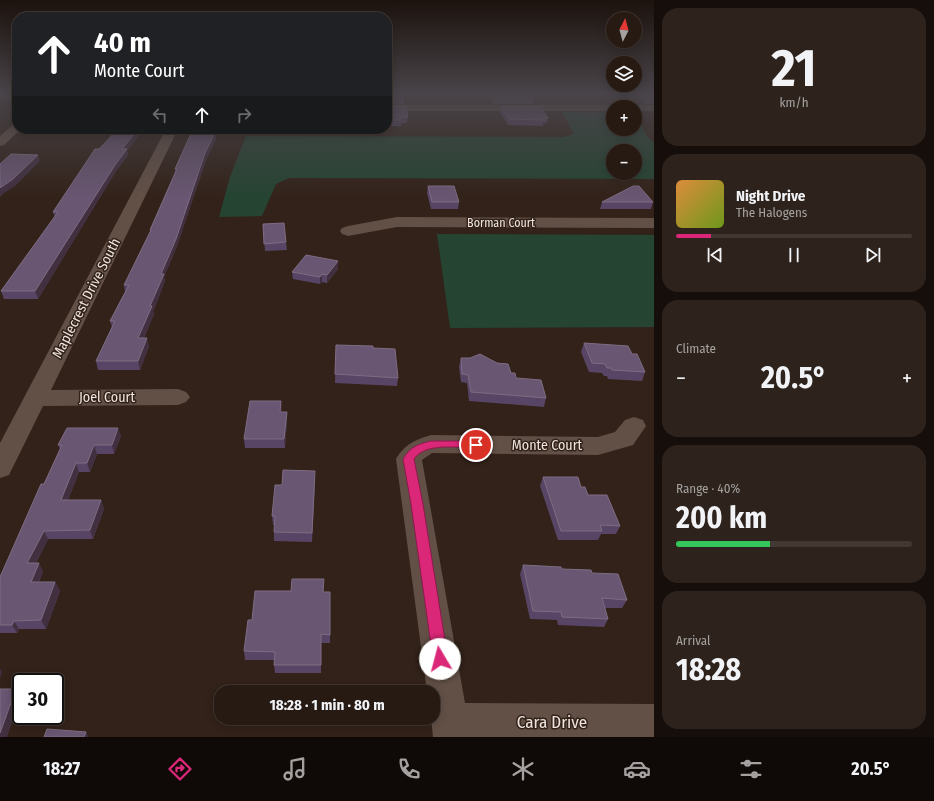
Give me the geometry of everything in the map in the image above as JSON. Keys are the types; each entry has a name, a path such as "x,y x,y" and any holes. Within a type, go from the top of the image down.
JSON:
{"street":[{"path":"0,142 12,131"},
{"name":"Maplecrest Drive South","path":"0,468 169,134"},
{"name":"Borman Court","path":"348,230 396,222 654,224"},
{"name":"Joel Court","path":"36,398 178,397"},
{"name":"Monte Court","path":"451,729 409,459 413,452 420,447 431,444 598,446 624,439 634,426"},
{"name":"Cara Drive","path":"451,729 654,723"}],"green space":[{"path":"571,128 606,128 606,136 642,136 642,128 643,128 654,143 654,179 642,179 642,144 606,144 606,179 289,178 276,184 262,216 219,217 230,177 246,136 563,137 574,134"},
{"path":"437,234 654,235 654,327 450,328"}],"building":[{"path":"113,134 134,134 122,149 127,149 115,165 35,291 1,291 58,212 53,212 95,149 99,149"},
{"path":"191,134 214,134 205,153 176,239 161,274 164,274 138,338 147,338 138,361 96,361 115,321 110,321 129,285 124,285 151,230 177,169 175,169"},
{"path":"11,154 38,155 13,179 0,188 0,164"},
{"path":"428,186 454,186 459,202 432,202"},
{"path":"633,186 639,186 653,202 602,202"},
{"path":"284,223 286,242 264,244 263,224"},
{"path":"306,255 338,261 327,275 322,274 320,277 292,272"},
{"path":"584,343 628,346 632,354 637,354 645,372 612,370 611,368 607,368 605,364 592,363"},
{"path":"336,345 373,346 373,348 395,349 398,378 335,374"},
{"path":"480,354 497,363 508,364 511,373 515,373 516,378 541,380 546,398 471,392 468,375 462,374 461,358 470,358"},
{"path":"250,401 281,401 280,412 287,412 284,439 244,439"},
{"path":"67,428 118,428 112,445 94,445 87,463 76,463 61,500 101,500 90,530 44,531 27,563 39,563 31,582 55,582 41,620 14,621 12,625 0,625 0,577 41,484 44,484 62,445 58,445"},
{"path":"283,470 315,471 312,533 274,532 275,516 272,516 275,485 282,485"},
{"path":"543,477 578,477 581,487 585,487 588,495 607,495 620,526 600,525 602,531 561,531"},
{"path":"523,565 561,567 562,569 591,570 592,573 618,574 627,600 602,598 608,619 562,617 561,612 533,611"},
{"path":"292,579 324,579 323,592 330,592 330,635 321,634 321,665 274,665 275,652 244,651 248,620 252,620 255,591 291,591"},
{"path":"0,689 12,689 12,700 0,733"},
{"path":"47,729 86,732 84,737 44,737"}],"route":[{"path":"440,659 409,459 413,452 420,447 431,444 476,445"}]}
